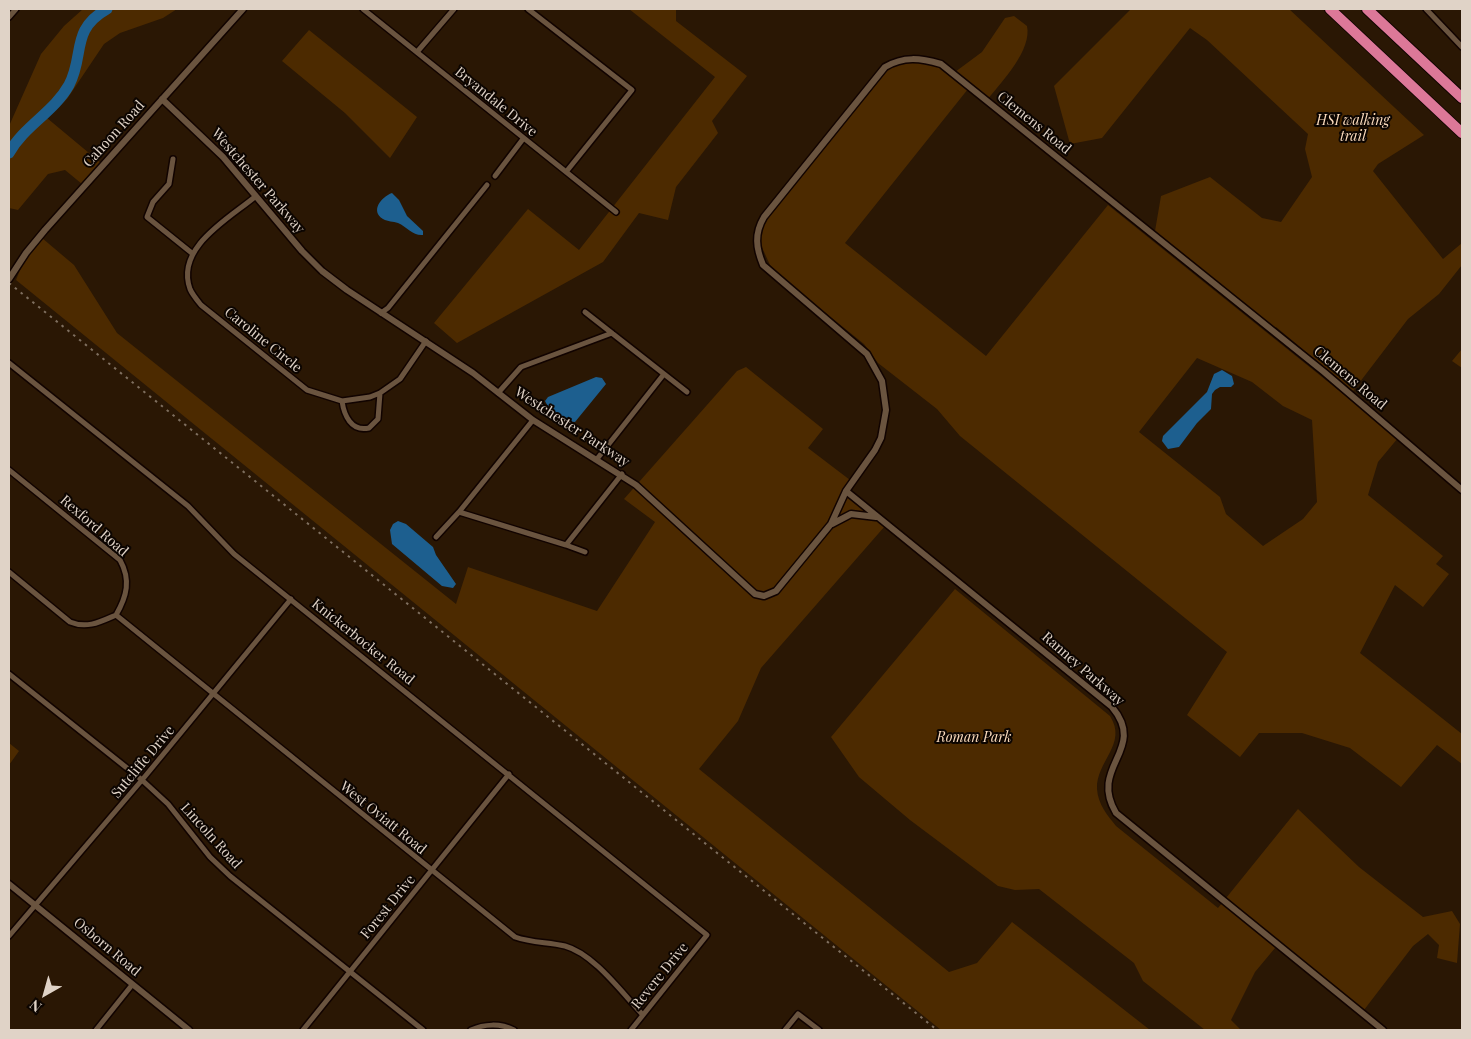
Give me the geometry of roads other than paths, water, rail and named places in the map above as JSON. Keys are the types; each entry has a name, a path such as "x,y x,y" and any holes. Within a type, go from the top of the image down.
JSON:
{"highway":[{"path":"1330,9 1462,133"},
{"path":"1367,9 1462,98"}],"street":[{"path":"9,17 16,9"},
{"name":"Cahoon Road","path":"9,279 39,237 243,9"},
{"name":"Bryandale Drive","path":"363,9 616,212"},
{"path":"417,52 454,9"},
{"path":"528,9 632,90 566,172"},
{"path":"1426,9 1462,47"},
{"name":"Clemens Road","path":"875,366 856,342 764,266 758,254 757,233 764,217 885,67 901,60 920,57 941,64 1324,372 1462,490"},
{"name":"Westchester Parkway","path":"162,99 218,151 322,271 381,313 426,341 533,420 622,474 748,588 760,596 776,591 831,524 846,491 875,450 885,423 886,397 882,381 875,366"},
{"path":"495,176 524,139"},
{"path":"172,159 169,184 153,202 147,216 193,254"},
{"path":"381,313 388,308 437,250 487,185"},
{"name":"Caroline Circle","path":"256,196 202,241 193,254 188,278 190,290 201,305 307,390 342,400 370,397 380,393 400,379 426,341"},
{"path":"586,312 687,392"},
{"path":"498,393 521,367 612,333"},
{"name":"Knickerbocker Road","path":"9,363 188,506 234,554 707,935"},
{"path":"597,458 664,374"},
{"path":"342,400 343,412 353,425 358,428 369,428 378,419 380,393"},
{"path":"436,538 533,420"},
{"name":"Rexford Road","path":"9,470 120,560 126,570 128,585 124,602 116,615"},
{"path":"566,545 622,474"},
{"name":"Ranney Parkway","path":"846,491 1104,700 1118,714 1122,722 1124,741 1119,756 1111,770 1107,786 1110,804 1116,813 1383,1030"},
{"path":"459,512 585,552"},
{"path":"831,524 851,514 870,514 880,518"},
{"path":"9,572 75,624 92,625 116,615"},
{"name":"Sutcliffe Drive","path":"9,936 142,780 291,599"},
{"name":"West Oviatt Road","path":"116,615 515,937 528,942 564,946 584,955 643,1015"},
{"name":"Lincoln Road","path":"9,674 142,780 168,804 210,857 230,876 423,1030"},
{"name":"Forest Drive","path":"303,1030 509,774"},
{"name":"Osborn Road","path":"9,884 189,1030"},
{"name":"Revere Drive","path":"631,1030 707,935"},
{"path":"96,1030 132,985"},
{"path":"785,1030 798,1014 819,1030"},
{"path":"471,1030 480,1026 495,1025 514,1030"}],"water":[{"path":"392,193 399,200 407,216 423,231 423,235 413,233 398,223 385,220 379,216 377,212 378,205"},
{"path":"1222,370 1232,376 1234,384 1231,387 1220,387 1215,390 1212,394 1211,409 1197,423 1179,447 1168,449 1162,441 1163,436 1207,392 1214,374"},
{"path":"596,377 602,378 606,384 575,422 557,415 545,401 548,397"},
{"path":"398,521 406,524 433,547 436,555 456,584 453,588 442,586 392,544 390,530 393,524"}],"waterway":[{"path":"9,153 15,143 63,95 74,74 83,34 95,17 107,9"}],"railway":[{"path":"9,283 937,1030"}],"park label":[{"name":"HSI walking trail","path":"1353,130"},
{"name":"Roman Park","path":"974,738"}]}
